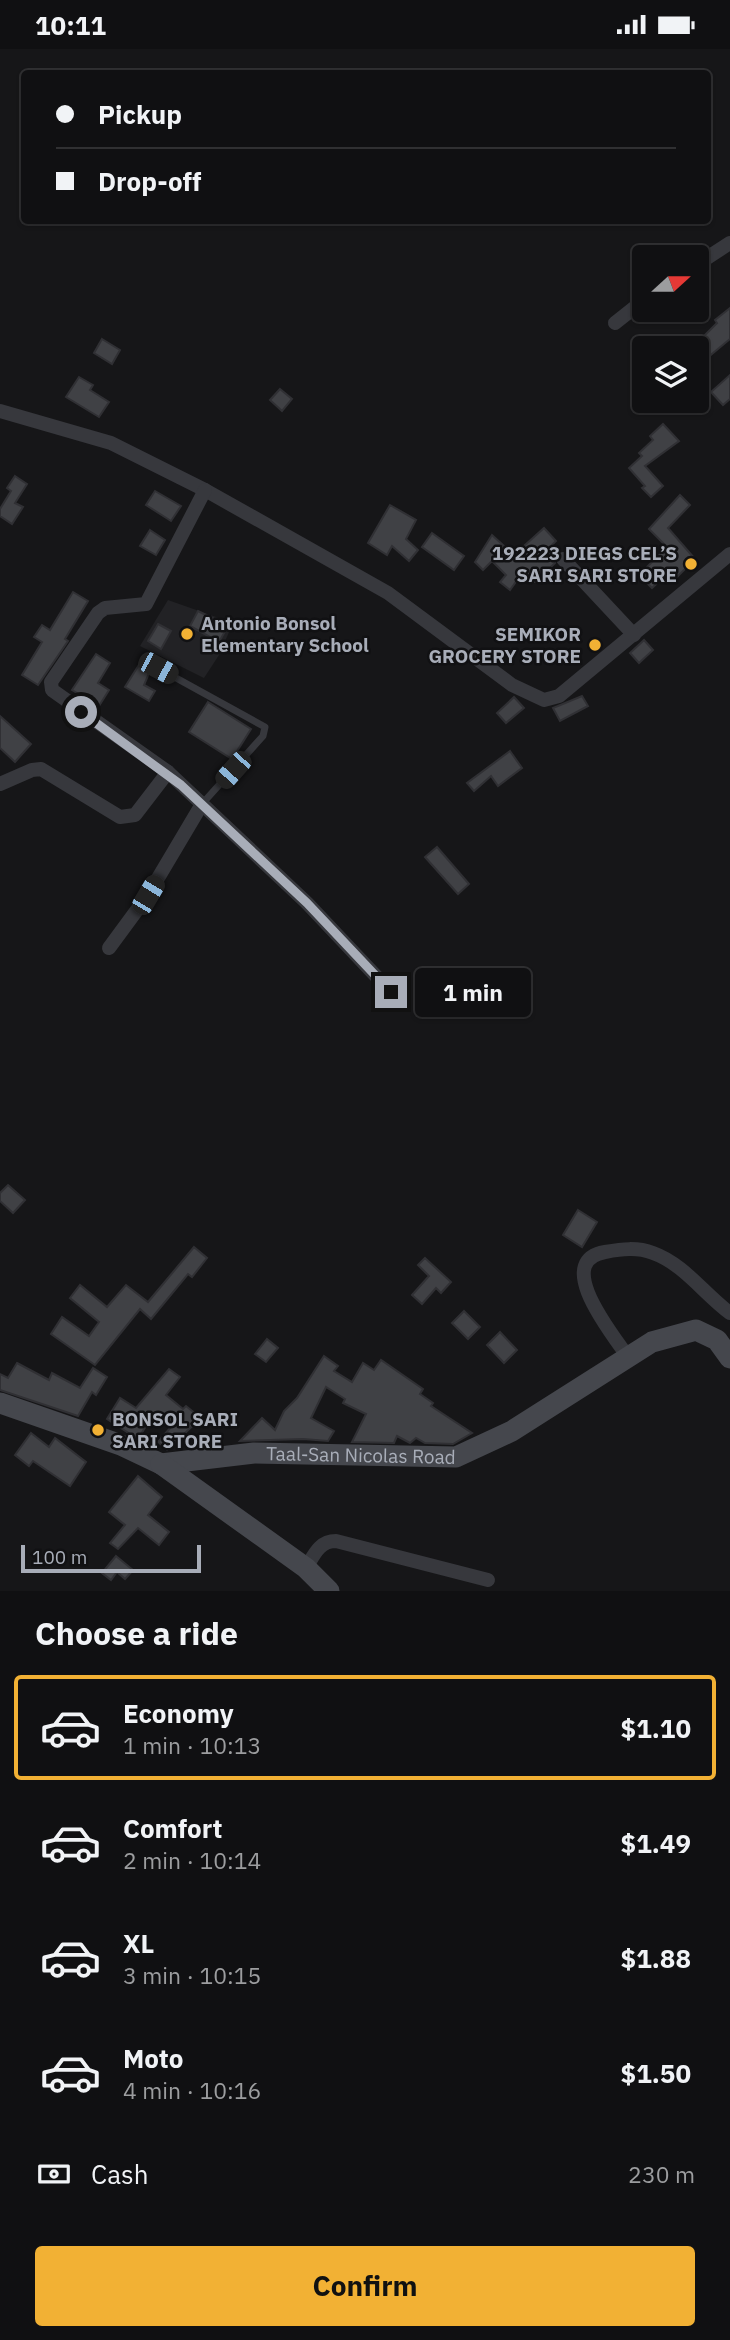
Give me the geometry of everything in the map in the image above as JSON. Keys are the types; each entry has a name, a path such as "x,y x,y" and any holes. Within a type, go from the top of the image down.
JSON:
{"main road":[{"name":"Taal-San Nicolas Road","path":"162,1464 254,1453 456,1457 512,1431 652,1342 696,1330 717,1340 730,1358"},
{"path":"0,1403 121,1445 162,1464 306,1568 329,1591"}],"street":[{"path":"709,257 730,243"},
{"path":"615,323 632,310"},
{"path":"0,411 111,443 205,490 388,593 512,685 544,700 559,696 730,554"},
{"path":"205,490 146,604 105,608 98,613 51,682 52,689 62,699 167,772 307,903 391,992"},
{"path":"563,559 634,635"},
{"path":"0,784 32,769 41,769 120,817 127,818 135,815 167,772"},
{"path":"109,949 148,895 202,804"},
{"path":"628,1357 593,1303 582,1275 586,1261 597,1254 629,1248 654,1253 677,1267 730,1314"},
{"path":"306,1568 319,1548 327,1541 336,1541 488,1580"}],"lane":[{"path":"158,668 265,727 263,736 202,804"}],"shaded area":[{"name":"Antonio Bonsol Elementary School","path":"168,600 233,623 219,655 204,678 140,646"}],"building":[{"path":"730,308 730,339 709,356 709,336 704,336 717,323 715,320"},
{"path":"102,339 120,350 112,364 94,353"},
{"path":"730,375 730,399 723,405 711,392"},
{"path":"79,377 93,385 90,390 109,402 99,417 66,397"},
{"path":"280,389 292,399 282,411 270,400"},
{"path":"663,424 679,441 645,466 663,486 651,497 629,468 642,456 639,453 653,440 650,436"},
{"path":"15,476 27,484 15,503 23,507 12,524 0,516 0,509 11,491 7,488"},
{"path":"155,491 181,506 171,521 146,505"},
{"path":"680,495 690,505 668,528 695,559 676,578 670,571 652,588 639,575 667,547 649,529"},
{"path":"390,505 416,520 406,539 418,550 409,561 392,546 387,555 368,543"},
{"path":"544,528 556,541 550,547 555,554 555,563 535,582 523,572 510,590 500,582 506,575 492,561 483,570 475,562 492,535 514,555"},
{"path":"150,530 165,540 156,555 140,546"},
{"path":"432,533 464,556 454,570 422,547"},
{"path":"73,592 88,601 65,639 68,641 38,685 22,675 42,642 34,637 42,625 50,630"},
{"path":"198,611 228,626 219,642 190,626"},
{"path":"158,624 171,631 161,649 148,641"},
{"path":"644,640 653,650 639,663 630,653"},
{"path":"96,654 110,663 98,683 109,690 99,706 72,690"},
{"path":"142,660 152,666 144,685 155,691 149,701 125,687"},
{"path":"582,696 588,706 560,721 553,708"},
{"path":"514,697 524,708 506,723 497,713"},
{"path":"208,702 251,729 232,759 189,732"},
{"path":"0,716 31,744 15,762 0,748"},
{"path":"510,751 522,768 498,786 491,776 474,791 467,783"},
{"path":"437,847 469,884 458,894 425,857"},
{"path":"8,1185 25,1200 13,1213 0,1201 0,1193"},
{"path":"578,1210 597,1222 582,1247 563,1235"},
{"path":"194,1247 207,1258 192,1277 188,1274 151,1319 140,1309 95,1365 51,1334 62,1317 89,1336 99,1322 70,1298 80,1285 107,1307 126,1285 148,1302"},
{"path":"425,1258 451,1282 441,1293 436,1288 422,1304 412,1295 429,1276 418,1265"},
{"path":"464,1311 480,1327 468,1339 452,1323"},
{"path":"500,1332 517,1350 504,1363 487,1345"},
{"path":"267,1339 278,1348 266,1362 255,1354"},
{"path":"324,1356 338,1366 334,1371 352,1382 363,1363 374,1370 381,1360 423,1389 420,1394 433,1403 431,1406 472,1433 453,1444 425,1443 416,1438 410,1443 397,1436 394,1443 352,1442 366,1414 343,1403 345,1399 326,1387 311,1418 334,1431 328,1441 240,1441 262,1418 275,1430 284,1411 297,1398"},
{"path":"17,1363 49,1380 52,1373 80,1388 93,1368 107,1377 96,1395 92,1392 78,1416 0,1390 0,1374 8,1378"},
{"path":"169,1369 180,1377 166,1395 183,1409 186,1406 201,1418 167,1450 158,1442 171,1427 154,1413 138,1439 107,1419 120,1398 136,1408"},
{"path":"31,1433 49,1447 55,1438 86,1462 70,1486 33,1461 29,1466 15,1455"},
{"path":"138,1476 162,1497 148,1515 169,1532 159,1545 138,1528 118,1549 110,1543 125,1525 109,1512"},
{"path":"116,1556 133,1570 125,1579 117,1572 111,1580 102,1573"}],"place":[{"name":"192223 DIEGS CEL’S SARI SARI STORE","path":"691,564"},
{"name":"Antonio Bonsol Elementary School","path":"187,634"},
{"name":"SEMIKOR GROCERY STORE","path":"595,645"},
{"name":"BONSOL SARI SARI STORE","path":"98,1430"}],"route":[{"path":"81,712 167,772 307,903 391,992"}]}
